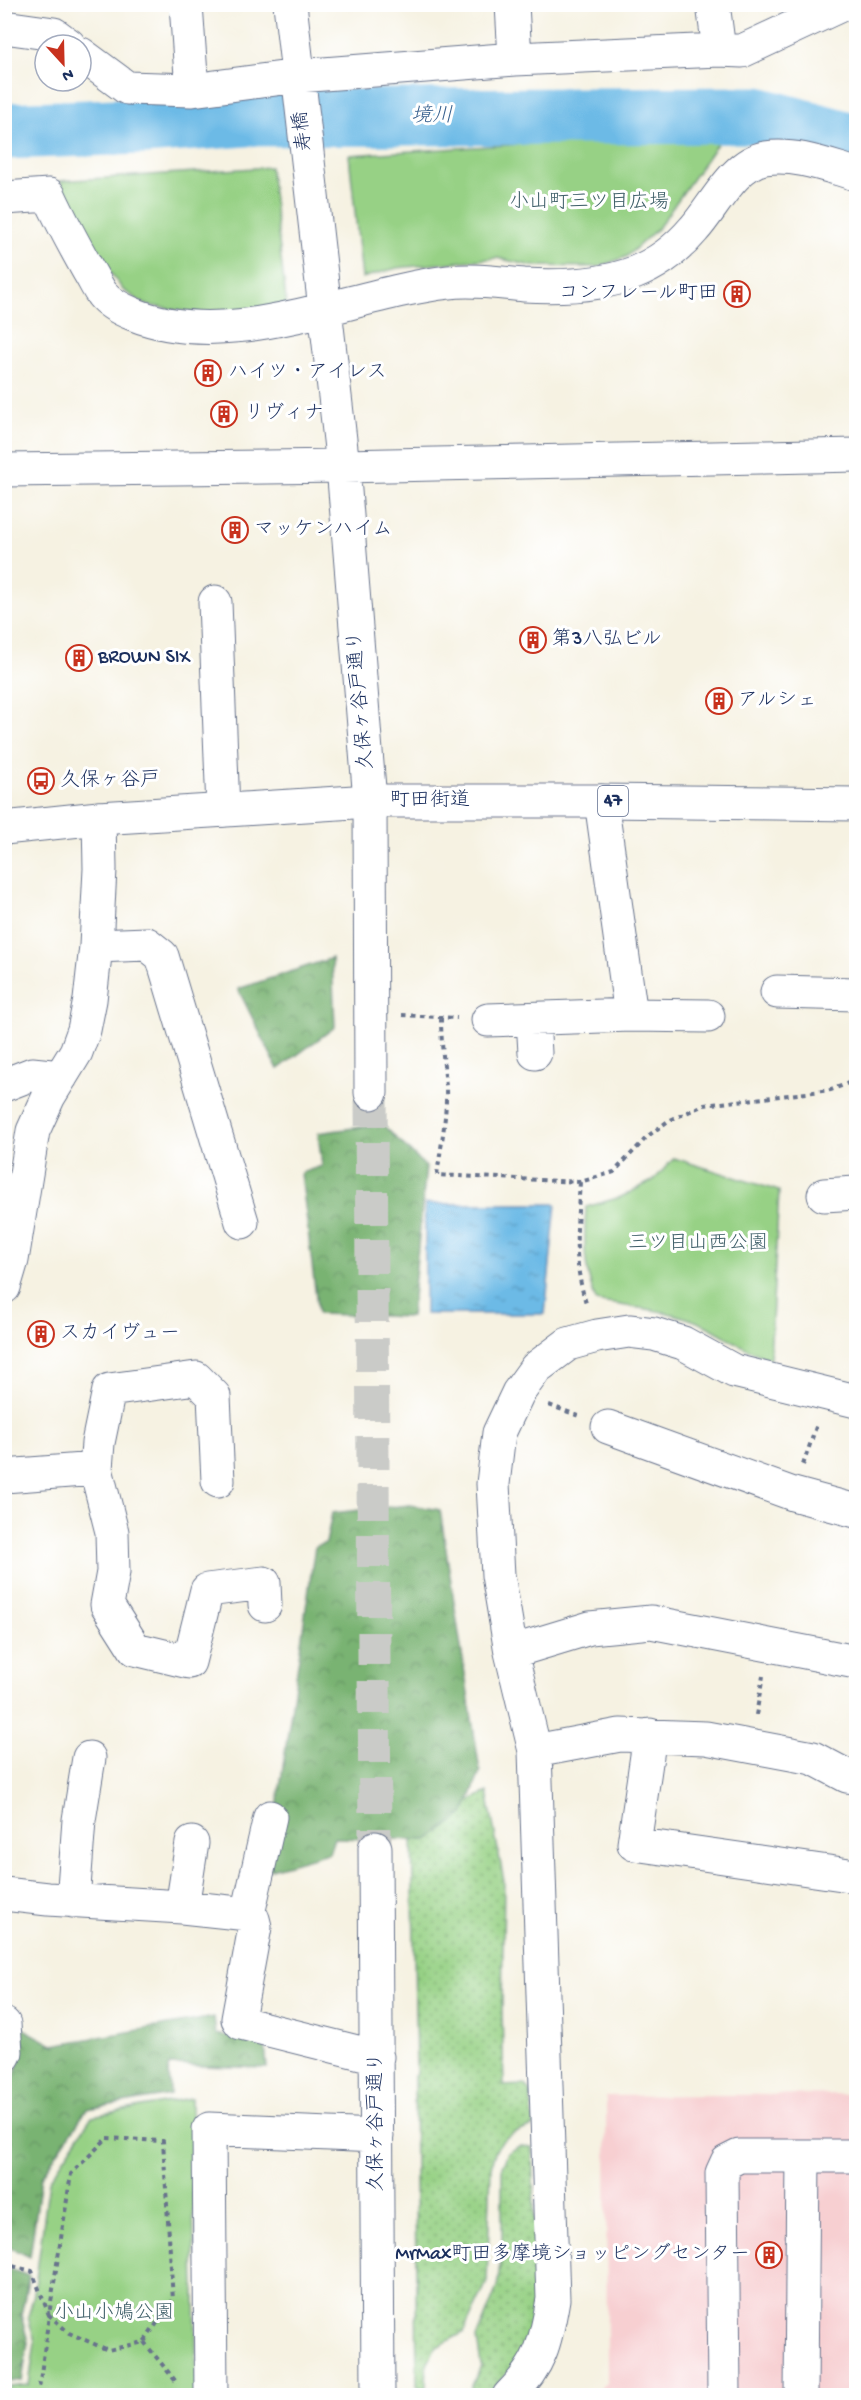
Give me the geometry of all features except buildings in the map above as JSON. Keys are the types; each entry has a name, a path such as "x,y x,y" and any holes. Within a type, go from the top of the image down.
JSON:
{"street":[{"path":"186,4 192,90"},
{"name":"寿橋","path":"290,4 326,308"},
{"path":"512,4 514,59"},
{"path":"713,4 730,51"},
{"path":"93,63 128,88 192,90 299,82 514,59 730,51 843,4"},
{"path":"4,27 47,33"},
{"path":"4,198 49,195 103,296 123,310 141,318 163,323 203,327 249,324 385,293 450,282 491,280 524,285 602,283 635,272 675,249 695,229 742,170 754,161 768,158 801,159 856,174"},
{"name":"久保ヶ谷戸通り","path":"326,308 343,466 370,801 370,1093"},
{"path":"4,470 343,466 856,455"},
{"path":"215,602 223,810"},
{"name":"町田街道","path":"4,828 99,818 370,801 856,804"},
{"path":"601,801 631,1015"},
{"path":"4,1287 12,1260 33,1131 76,1052 84,1030 96,946 100,869 99,818"},
{"path":"96,946 147,944 162,956 242,1222"},
{"path":"777,992 856,994"},
{"path":"474,1019 631,1015 708,1016"},
{"path":"533,1019 535,1053"},
{"path":"4,1085 32,1074 61,1077"},
{"path":"824,1195 856,1193"},
{"path":"510,2396 524,2382 541,2354 553,2300 536,1751 511,1652 498,1575 493,1484 499,1433 518,1393 536,1368 568,1344 629,1331 654,1334 683,1343 734,1371 842,1397"},
{"path":"218,1480 214,1396 196,1378 109,1390 96,1469 112,1532 113,1572 106,1605 135,1649 189,1662 207,1590 264,1583 265,1605"},
{"path":"608,1427 793,1494 856,1511"},
{"path":"4,1476 96,1469"},
{"path":"511,1652 590,1628 651,1622 856,1662"},
{"path":"536,1751 620,1735 706,1738 813,1758 847,1776 856,1777"},
{"path":"651,1735 634,1844 856,1876"},
{"path":"73,1901 80,1820 89,1758"},
{"path":"248,1914 270,1817"},
{"path":"182,1907 192,1843"},
{"name":"久保ヶ谷戸通り","path":"375,1848 378,2396"},
{"path":"4,1894 248,1914 253,1919 255,1927 238,2019 241,2023 377,2057"},
{"path":"4,2024 6,2052 4,2056"},
{"path":"197,2392 209,2129 377,2136"},
{"path":"724,2396 722,2173 727,2162 739,2156 856,2156"},
{"path":"801,2396 803,2156"}],"path":[{"path":"400,1015 474,1019"},
{"path":"441,1018 446,1099 437,1175 580,1182 614,1172 648,1136 668,1121 704,1105 831,1090 856,1080"},
{"path":"580,1182 575,1250 582,1289 597,1336"},
{"path":"518,1393 608,1427"},
{"path":"793,1494 842,1397"},
{"path":"750,1746 769,1646"},
{"path":"4,2264 32,2271 50,2315 69,2333 108,2350 144,2342 173,2300 163,2141 107,2138 71,2174 50,2315 38,2396"},
{"path":"144,2342 197,2392"}],"shaded area":[{"name":"MrMax町田多摩境ショッピングセンター","path":"856,2094 856,2395 591,2396 607,2382 606,2096"}],"green space":[{"name":"小山町三ツ目広場","path":"726,131 659,227 626,257 597,267 532,266 497,258 397,268 362,278 349,155"},
{"path":"270,167 287,308 208,315 146,305 123,290 93,248 60,181"},
{"path":"332,958 335,1027 278,1069 238,989"},
{"path":"382,1124 426,1167 411,1317 318,1314 301,1173 322,1166 318,1133"},
{"name":"三ツ目山西公園","path":"674,1158 779,1191 770,1359 688,1318 596,1301 585,1255 586,1207 621,1197 654,1180"},
{"path":"410,1505 440,1510 480,1772 464,1814 427,1840 334,1838 329,1853 268,1870 315,1546 326,1543 332,1513"},
{"path":"487,1792 504,1881 502,2011 504,2086 525,2085 530,2092 534,2126 504,2139 496,2150 491,2168 487,2282 463,2333 435,2348 427,2364 426,2388 417,2387 414,2075 416,2074 412,1830"},
{"path":"214,2017 216,2034 265,2044 267,2068 169,2065 170,2095 87,2109 41,2177 30,2257 5,2245 4,2102 20,2060 20,2027 53,2045"},
{"name":"小山小鳩公園","path":"191,2098 197,2392 194,2396 6,2396 9,2387 29,2385 35,2342 28,2317 34,2294 49,2181 92,2116"},
{"path":"519,2146 532,2147 537,2301 532,2342 519,2361 486,2395 464,2396 470,2390 481,2366 477,2338 497,2287 502,2249 502,2167 508,2153"},
{"path":"4,2267 29,2276 21,2315 28,2342 22,2381 5,2382"}],"water":[{"path":"425,1204 556,1204 545,1314 425,1314"}],"waterway":[{"name":"境川","path":"4,131 144,126 246,118 757,115 856,142"}],"tunnel":[{"path":"371,1093 375,1848"}],"place":[{"name":"コンフレール町田","path":"737,294"},
{"name":"ハイツ・アイレス","path":"208,373"},
{"name":"リヴィナ","path":"224,414"},
{"name":"マッケンハイム","path":"235,530"},
{"name":"第3八弘ビル","path":"533,640"},
{"name":"BROWN SIX","path":"79,658"},
{"name":"アルシェ","path":"719,701"},
{"name":"久保ヶ谷戸","path":"41,781"},
{"name":"スカイヴュー","path":"41,1334"},
{"name":"MrMax町田多摩境ショッピングセンター","path":"769,2255"}]}
